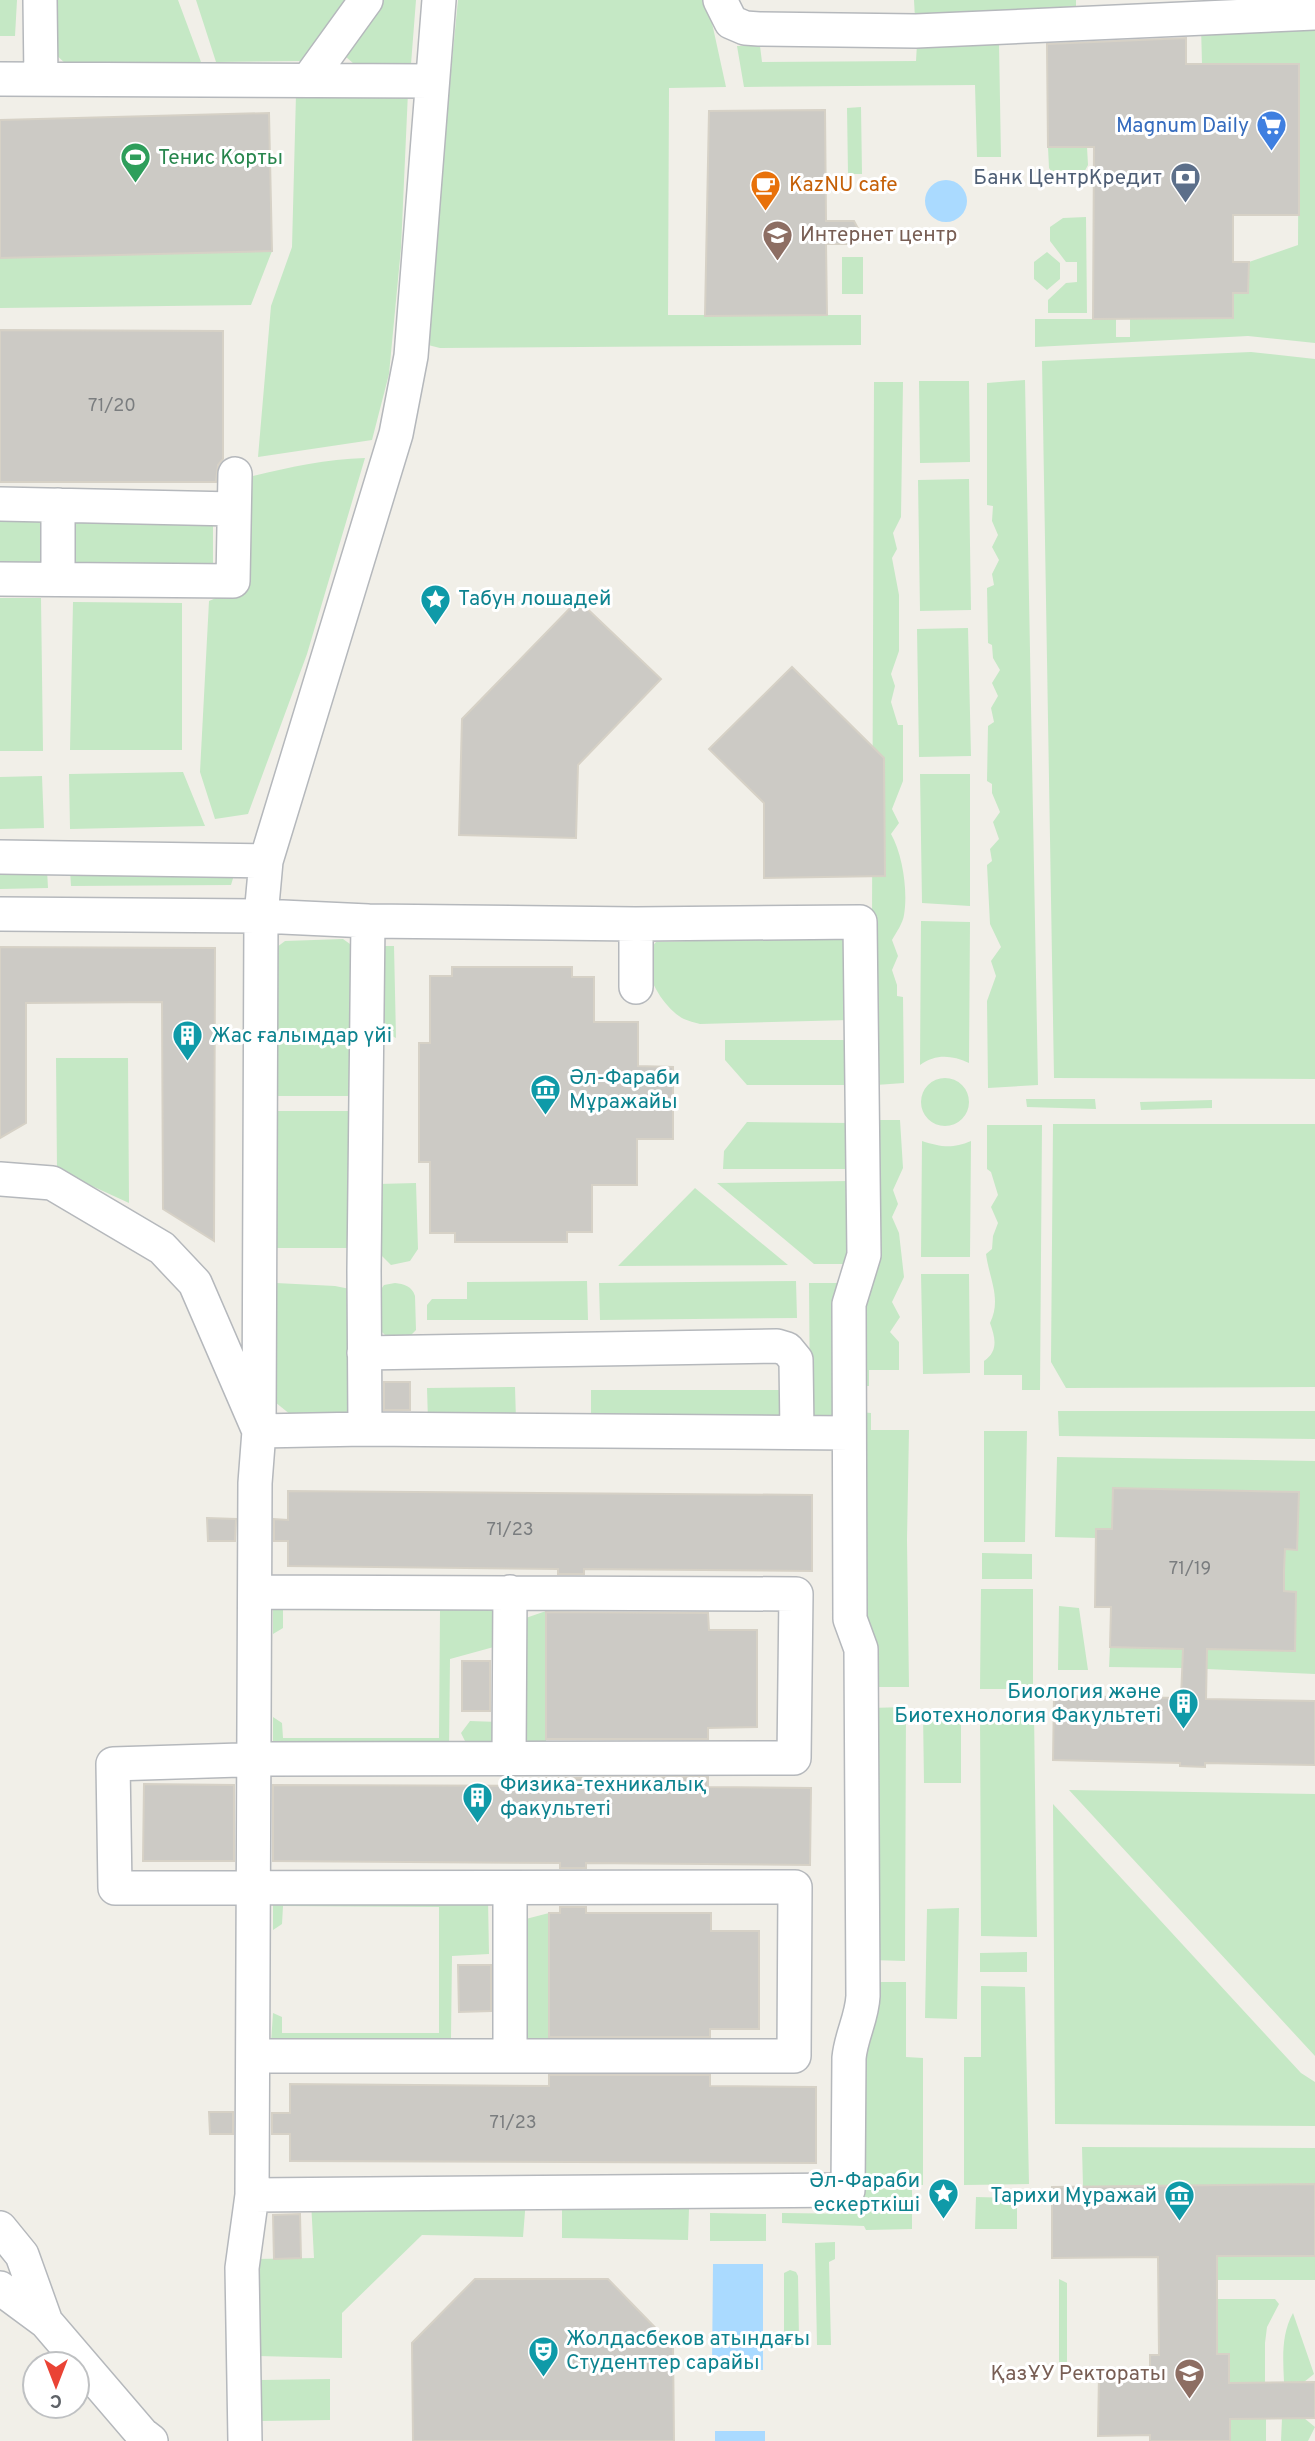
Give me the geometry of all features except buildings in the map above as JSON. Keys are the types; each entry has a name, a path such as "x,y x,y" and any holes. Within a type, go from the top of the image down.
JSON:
{"street":[{"path":"40,0 41,78"},
{"path":"309,79 366,0"},
{"path":"245,2441 242,2267 253,2195 255,1483 259,1432 261,916 266,861 396,434 411,356 439,0"},
{"path":"720,0 730,22 745,28 759,29 916,31 1315,13"},
{"path":"0,79 432,80"},
{"path":"0,579 233,581 235,474"},
{"path":"0,504 234,509"},
{"path":"58,505 58,579"},
{"path":"0,857 266,861"},
{"path":"0,915 261,916 368,921 636,924 860,922 864,1255 849,1304 849,1433 850,1619 861,1649 863,1996 862,2010 850,2043 848,2190 253,2195"},
{"path":"365,1429 368,921"},
{"path":"636,924 636,987"},
{"path":"0,1178 52,1183 162,1248 195,1283 259,1432"},
{"path":"364,1353 777,1346 787,1349 796,1360 797,1432"},
{"path":"259,1432 365,1429 849,1433"},
{"path":"253,2056 794,2056 795,1887 115,1888 113,1764 254,1760 794,1758 796,1594 255,1592"},
{"path":"509,1758 510,1592"},
{"path":"510,1888 510,2056"},
{"path":"0,2228 22,2255 46,2322"},
{"path":"0,2288 46,2322 151,2441"}],"green space":[{"path":"0,0 17,0 15,36 0,36"},
{"path":"49,0 178,0 201,62 67,65 53,52"},
{"path":"196,0 348,0 303,61 216,62"},
{"path":"379,0 416,0 411,64 354,64 345,56"},
{"path":"458,0 707,0 726,87 669,88 668,315 861,315 861,345 440,348 424,344"},
{"path":"914,0 1076,0 1076,13 915,19"},
{"path":"1315,21 1315,343 1248,336 1035,347 1035,319 1116,319 1116,337 1130,337 1130,319 1233,293 1248,293 1249,262 1298,245 1299,64 1202,64 1201,26"},
{"path":"917,44 999,44 1001,157 977,157 975,85 744,87 737,46 760,46 762,62 916,61"},
{"path":"408,92 401,248 389,374 372,440 258,457 271,306 292,247 296,94"},
{"path":"861,107 862,174 848,174 847,108"},
{"path":"1048,147 1087,147 1088,165 1080,180 1057,180 1049,168"},
{"path":"1086,217 1087,313 1048,313 1048,300 1066,283 1077,282 1077,262 1066,262 1050,241 1050,227 1063,218"},
{"path":"272,251 251,305 0,308 0,258"},
{"path":"1047,252 1060,263 1060,279 1047,290 1034,279 1034,262"},
{"path":"842,257 863,257 863,294 842,294"},
{"path":"1251,352 1315,359 1315,1079 1054,1078 1042,361"},
{"path":"1025,380 1038,1085 988,1088 987,1001 996,976 991,961 1001,947 990,924 987,865 992,861 990,849 999,839 993,822 1000,812 992,793 992,784 987,781 988,726 994,722 991,708 998,696 992,683 1000,670 993,658 992,645 988,643 987,588 994,585 992,574 999,560 992,547 998,535 992,521 993,506 987,505 987,383"},
{"path":"919,381 969,381 970,462 920,463"},
{"path":"874,382 903,382 901,517 893,533 897,549 892,558 899,595 899,651 891,674 895,686 891,702 898,725 903,725 903,781 892,809 899,823 891,834 904,874 905,896 903,918 892,940 898,956 892,970 897,996 903,997 904,1083 876,1085 872,917"},
{"path":"365,458 307,654 248,814 215,819 200,772 209,601 239,588 241,479 318,462"},
{"path":"969,479 971,610 920,611 918,480"},
{"path":"0,514 41,515 40,569 0,569"},
{"path":"213,519 213,570 74,571 74,520"},
{"path":"0,598 41,598 43,751 0,751"},
{"path":"73,602 182,603 182,750 70,750"},
{"path":"968,628 971,756 919,757 917,629"},
{"path":"183,772 205,826 70,829 69,774"},
{"path":"920,774 970,774 970,906 922,903"},
{"path":"42,776 44,828 0,829 0,777"},
{"path":"237,865 231,885 71,886 70,870"},
{"path":"0,870 47,870 48,888 0,889"},
{"path":"921,921 970,922 969,1063 944,1057 920,1065"},
{"path":"848,937 850,1020 700,1024 683,1019 671,1010 652,982 649,971 650,951 656,942"},
{"path":"343,939 350,944 350,1096 277,1096 277,947 285,941"},
{"path":"377,946 394,946 396,1038 378,1029"},
{"path":"725,1040 851,1040 851,1085 747,1085 725,1060"},
{"path":"56,1058 128,1058 129,1203 57,1170"},
{"path":"945,1078 954,1079 962,1085 968,1093 968,1111 962,1119 954,1125 945,1126 936,1125 928,1119 922,1111 921,1102 922,1093 928,1085 936,1079"},
{"path":"1026,1099 1095,1099 1096,1109 1027,1107"},
{"path":"1212,1100 1212,1108 1141,1110 1140,1102"},
{"path":"276,1111 350,1111 350,1248 276,1248"},
{"path":"874,1120 900,1120 903,1168 893,1190 898,1204 892,1217 899,1233 904,1277 892,1302 900,1317 890,1332 899,1342 899,1370 869,1370 869,1386 861,1386"},
{"path":"747,1122 851,1123 851,1169 723,1169 724,1151"},
{"path":"1053,1124 1315,1124 1315,1387 1066,1388 1051,1362"},
{"path":"987,1125 1042,1125 1040,1390 1022,1390 1022,1375 984,1375 984,1361 992,1353 995,1344 990,1323 995,1297 986,1254 992,1249 998,1223 991,1207 998,1195 991,1172 987,1169"},
{"path":"922,1141 946,1146 971,1141 970,1257 921,1257"},
{"path":"849,1181 850,1264 814,1264 717,1183"},
{"path":"416,1183 418,1249 410,1261 391,1265 380,1254 378,1184"},
{"path":"695,1188 788,1265 618,1266"},
{"path":"921,1274 969,1274 970,1373 923,1374"},
{"path":"587,1281 588,1320 427,1320 427,1305 432,1299 467,1299 467,1282"},
{"path":"796,1281 797,1318 600,1320 599,1283"},
{"path":"276,1283 350,1289 352,1408 341,1417 291,1415 275,1402"},
{"path":"395,1283 407,1286 415,1296 416,1330 410,1336 387,1337 380,1330 379,1292 384,1285"},
{"path":"809,1283 842,1283 836,1420 815,1420 810,1411"},
{"path":"515,1387 516,1420 428,1421 427,1388"},
{"path":"591,1390 780,1390 786,1406 779,1420 591,1420"},
{"path":"1058,1411 1315,1411 1315,1439 1059,1436"},
{"path":"860,1412 871,1413 871,1430 909,1430 909,1687 871,1687 861,1622"},
{"path":"984,1431 1027,1431 1025,1542 984,1542"},
{"path":"1057,1457 1315,1461 1315,1674 1207,1669 1207,1649 1295,1651 1296,1592 1284,1591 1285,1549 1297,1549 1298,1493 1112,1529 1096,1529 1096,1538 1055,1537"},
{"path":"982,1553 1032,1554 1032,1579 982,1579"},
{"path":"981,1589 1033,1589 1033,1689 980,1689"},
{"path":"483,1601 501,1618 501,1645 450,1659 449,1747 273,1747 273,1717 282,1723 283,1738 439,1738 440,1611 283,1610 283,1628 273,1634 273,1602"},
{"path":"1059,1606 1079,1608 1088,1670 1058,1670"},
{"path":"546,1611 546,1750 520,1737 520,1620"},
{"path":"1110,1647 1183,1649 1183,1668 1109,1667"},
{"path":"906,1707 905,1961 871,1960 870,1708"},
{"path":"961,1711 961,1783 924,1783 923,1712"},
{"path":"980,1711 1034,1712 1037,1937 981,1936"},
{"path":"470,1721 499,1722 498,1745 468,1747 461,1733"},
{"path":"1069,1790 1315,1794 1315,2056"},
{"path":"1053,1804 1301,2073 1315,2082 1315,2126 1055,2124"},
{"path":"273,1897 488,1899 489,1954 452,1956 451,2038 445,2046 271,2043 273,2013 282,2017 282,2033 439,2033 439,1907 283,1906 282,1924 273,1930"},
{"path":"959,1908 957,2019 925,2018 927,1909"},
{"path":"549,1913 549,2052 524,2038 522,1920"},
{"path":"1027,1952 1027,1972 980,1972 980,1953"},
{"path":"871,1982 906,1982 906,2057 923,2058 923,2185 912,2185 912,2229 866,2230 864,2226 782,2223 782,2213 862,2214 860,2045"},
{"path":"981,1986 1025,1987 1029,2184 964,2185 964,2057 981,2057"},
{"path":"1082,2147 1315,2148 1315,2184 1083,2187"},
{"path":"976,2197 1017,2198 1017,2229 975,2229"},
{"path":"526,2199 523,2237 422,2235 342,2313 342,2358 257,2356 255,2259 314,2258 311,2201"},
{"path":"562,2207 689,2209 688,2240 562,2238"},
{"path":"710,2213 766,2214 766,2241 710,2241"},
{"path":"835,2242 835,2259 829,2262 831,2345 817,2345 815,2243"},
{"path":"1217,2256 1315,2256 1315,2280 1217,2280"},
{"path":"790,2270 798,2276 799,2338 796,2345 789,2345 784,2341 784,2273"},
{"path":"1059,2279 1067,2283 1067,2364 1059,2365"},
{"path":"1217,2299 1275,2299 1279,2304 1267,2327 1265,2383 1229,2383 1229,2355 1217,2354"},
{"path":"1293,2313 1314,2374 1304,2382 1284,2382 1285,2338"},
{"path":"330,2379 330,2420 261,2421 260,2380"},
{"path":"1266,2418 1266,2441 1230,2441 1230,2419"},
{"path":"1282,2418 1304,2418 1315,2427 1308,2441 1281,2441"}],"water":[{"path":"946,180 961,186 967,201 961,216 946,222 931,216 925,201 931,186"},
{"path":"713,2264 763,2264 763,2370 712,2370"},
{"path":"715,2431 765,2431 765,2441 715,2441"}],"place":[{"name":"Magnum Daily","path":"1272,153"},
{"name":"Тенис Корты","path":"135,185"},
{"name":"Банк ЦентрКредит","path":"1185,205"},
{"name":"KazNU cafe","path":"766,212"},
{"name":"Интернет центр","path":"777,262"},
{"name":"Табун лошадей","path":"435,626"},
{"name":"Жас ғалымдар үйі","path":"188,1063"},
{"name":"Әл-Фараби Мұражайы","path":"546,1117"},
{"name":"Биология және Биотехнология Факультеті","path":"1184,1731"},
{"name":"Физика-техникалық факультеті","path":"477,1824"},
{"name":"Әл-Фараби ескерткіші","path":"943,2220"},
{"name":"Тарихи Мұражай","path":"1180,2223"},
{"name":"Жолдасбеков атындағы Студенттер сарайы","path":"543,2378"},
{"name":"ҚазҰУ Ректораты","path":"1189,2401"}]}
